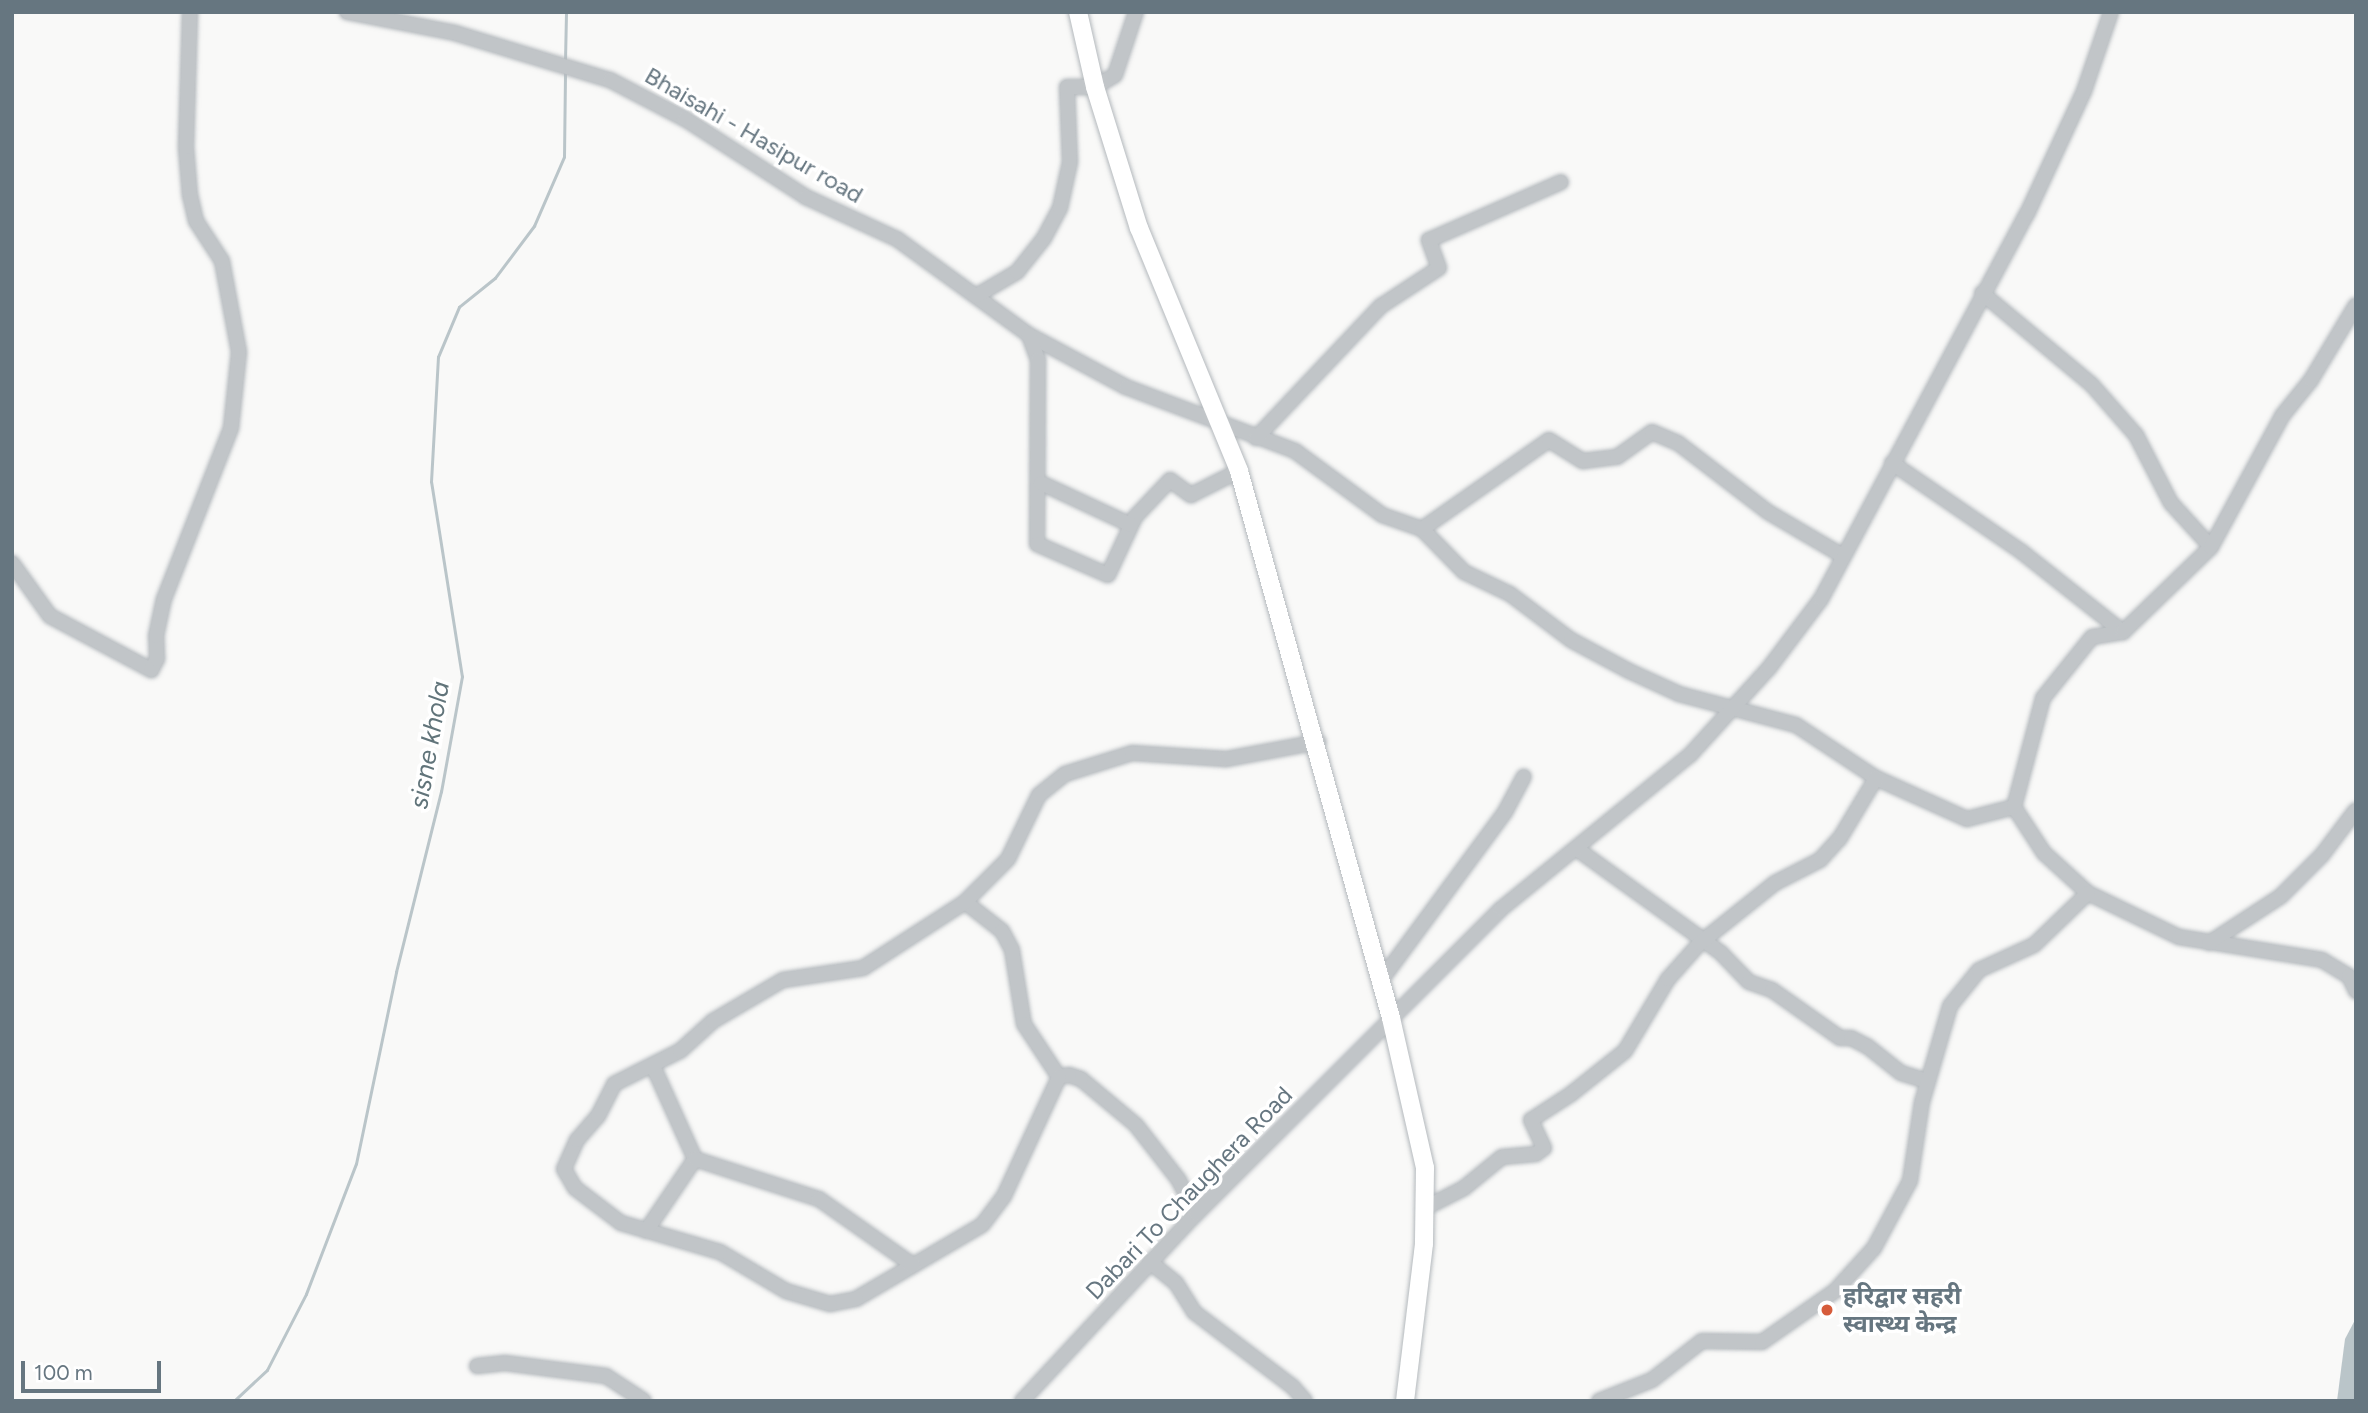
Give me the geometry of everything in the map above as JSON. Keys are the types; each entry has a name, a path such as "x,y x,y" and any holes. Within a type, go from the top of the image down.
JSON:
{"main road":[{"path":"1078,12 1095,87 1151,261 1239,471 1318,742 1379,982 1391,1018 1425,1168 1425,1208 1417,1316 1405,1401"}],"street":[{"path":"12,563 50,616 151,670 158,659 156,636 164,599 231,428 239,352 222,261 196,221 190,196 186,147 190,12"},
{"name":"Bhaisahi - Hasipur road","path":"347,12 456,33 610,80 685,119 806,197 897,239 1029,335 1126,387 1295,451 1382,515 1422,529"},
{"path":"976,296 1017,272 1044,238 1060,208 1070,162 1067,87 1095,87 1115,75 1136,12"},
{"name":"Dabari To Chaughera Road","path":"1022,1401 1196,1213 1501,909 1690,755 1769,668 1821,599 1982,293 2027,214 2084,91 2111,12"},
{"path":"1256,438 1373,314 1439,268 1429,240 1561,182"},
{"path":"1982,293 2092,385 2136,435 2171,503 2211,547"},
{"path":"2356,304 2311,380 2282,416 2211,547 2123,632 2092,637 2043,698 2014,807 2044,853 2088,893 2179,937 2322,960 2349,976 2356,991"},
{"path":"1029,335 1038,360 1041,483 1037,544 1108,575 1131,525 1170,480 1191,495 1239,471"},
{"path":"1843,556 1768,512 1678,443 1652,432 1617,457 1583,461 1549,440 1422,529 1464,572 1510,594 1571,640 1679,694 1729,710 1796,725 1876,778 1967,819 2014,807"},
{"path":"1892,463 2022,552 2123,632"},
{"path":"1041,483 1131,525"},
{"path":"1059,1077 993,1215 856,1299 830,1304 786,1291 720,1252 646,1231 598,1209 575,1188 564,1168 577,1140 598,1116 607,1091 680,1051 713,1021 783,980 863,968 965,902 1008,859 1039,795 1065,774 1132,753 1226,759 1318,742"},
{"path":"1379,982 1505,812 1524,777"},
{"path":"1425,1208 1464,1188 1502,1157 1536,1154 1544,1148 1531,1120 1571,1094 1625,1051 1668,979 1700,943 1775,883 1820,859 1840,838 1876,778"},
{"path":"2209,943 2281,896 2322,855 2356,810"},
{"path":"1577,849 1700,943 1721,953 1749,982 1772,989 1840,1038 1851,1038 1901,1073 1928,1081"},
{"path":"1600,1401 1652,1380 1702,1341 1762,1342 1835,1291 1874,1248 1910,1181 1928,1081 1950,1006 1979,970 2034,945 2088,893"},
{"path":"965,902 1002,931 1013,950 1024,1024 1059,1077"},
{"path":"653,1066 695,1159 819,1199 912,1265"},
{"path":"1059,1077 1081,1079 1136,1125 1178,1180 1196,1213"},
{"path":"646,1231 695,1159"},
{"path":"1150,1262 1176,1283 1194,1312 1293,1387 1305,1401"},
{"path":"477,1366 505,1363 606,1376 644,1401"}],"shaded area":[{"path":"2356,1318 2356,1401 2337,1401 2345,1339"}],"waterway":[{"name":"sisne khola","path":"565,61 566,12"},
{"name":"sisne khola","path":"234,1401 267,1370 306,1294 356,1164 396,972 441,792 462,677 431,482 438,357 459,307 495,278 534,226 564,157 565,71"}],"place":[{"name":"हरिद्वार सहरी स्वास्थ्य केन्द्र","path":"1827,1310"}]}
